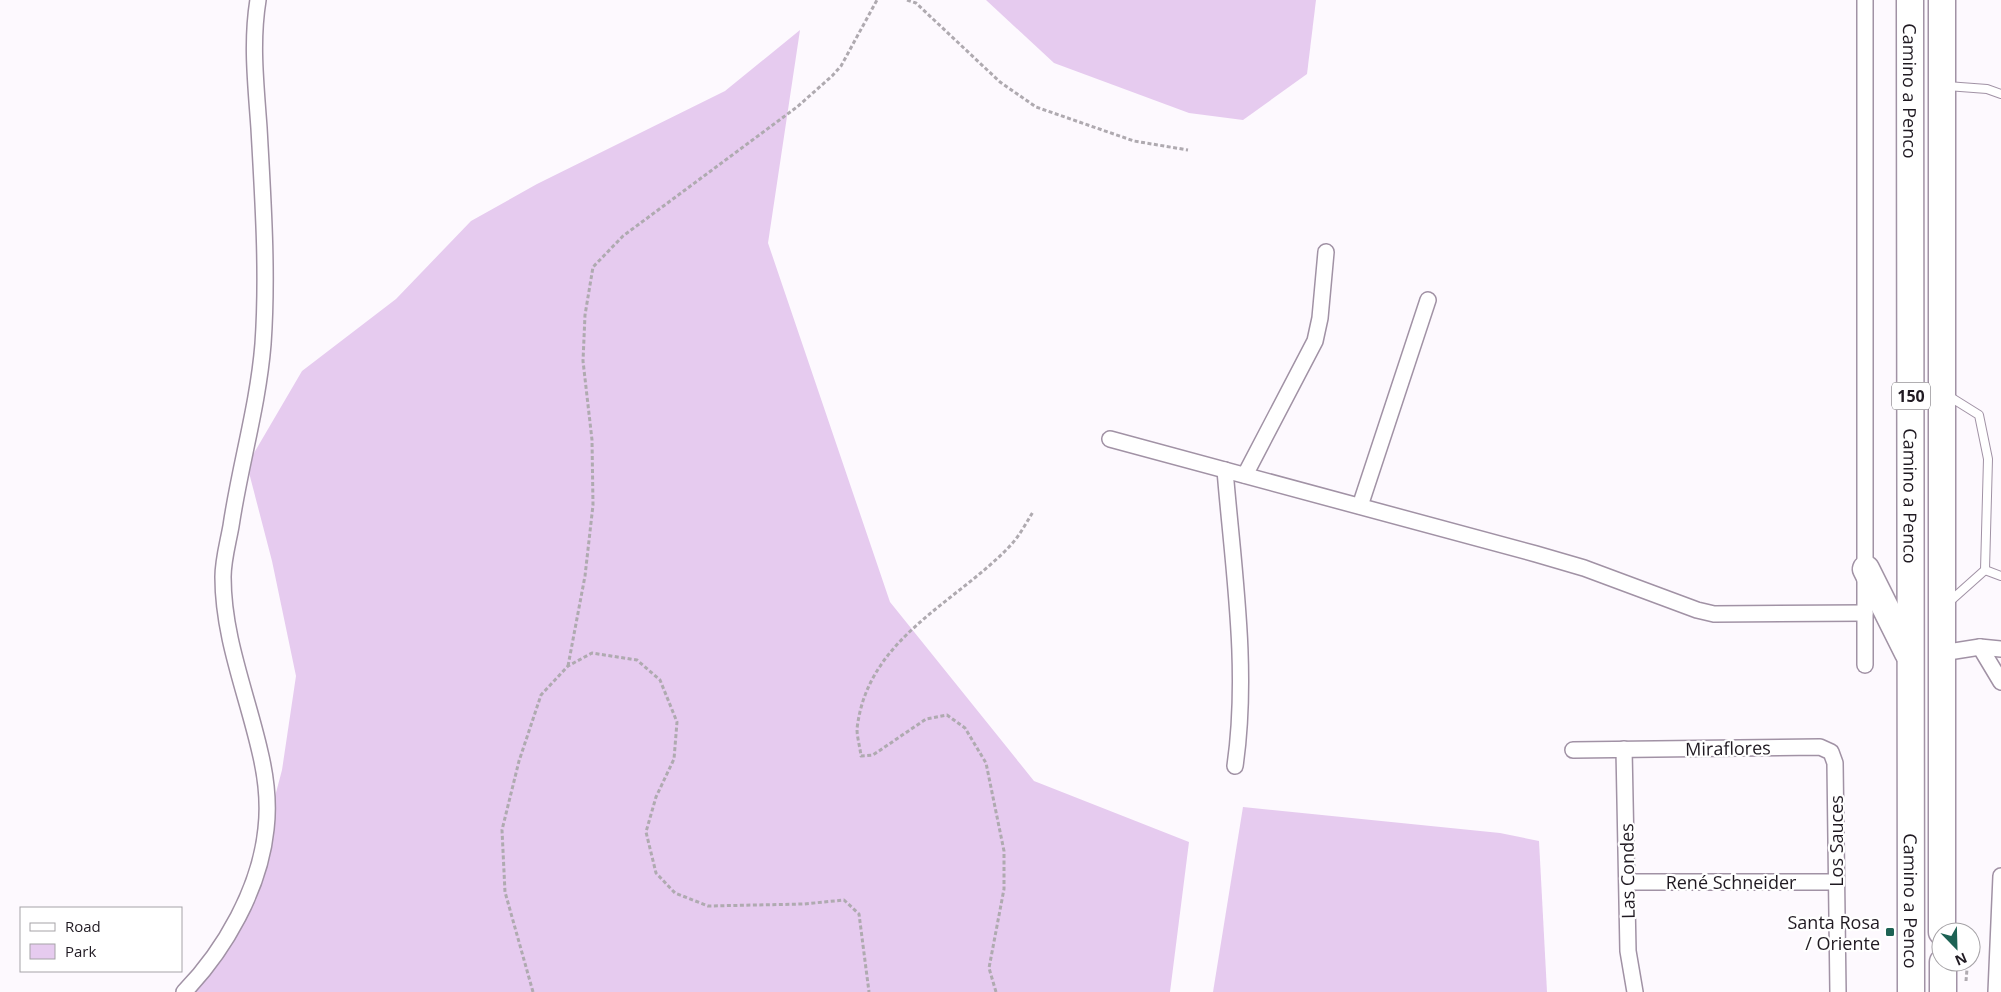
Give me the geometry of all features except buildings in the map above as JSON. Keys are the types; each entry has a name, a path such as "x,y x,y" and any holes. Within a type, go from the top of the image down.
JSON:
{"highway":[{"name":"Camino a Penco","path":"1910,0 1911,992"},
{"name":"Camino a Penco","path":"1942,0 1942,922"},
{"path":"1866,569 1910,658"},
{"name":"Camino a Penco","path":"1943,972 1943,992"}],"street":[{"path":"184,992 217,951 243,905 258,867 266,829 267,794 260,751 230,641 223,597 223,573 240,473 253,417 263,344 265,302 262,180 254,55 258,0"},
{"path":"1865,0 1865,665"},
{"path":"1245,475 1315,341 1320,318 1326,252"},
{"path":"1360,506 1428,300"},
{"path":"1110,439 1584,568 1706,612 1733,615 1865,612"},
{"path":"1225,470 1242,677 1241,715 1235,766"},
{"path":"1942,653 1980,647 2001,649"},
{"path":"1980,647 2001,682"},
{"name":"Miraflores","path":"1573,750 1820,747 1831,752"},
{"name":"Las Condes","path":"1624,749 1628,950 1634,992"},
{"name":"Los Sauces","path":"1831,752 1835,763 1838,992"},
{"path":"1996,992 2001,876"},
{"name":"René Schneider","path":"1627,882 1836,882"}],"lane":[{"path":"1942,86 1987,89 2001,94"},
{"path":"1941,391 1979,415 1988,459 1986,570 1942,608"},
{"path":"1986,570 2001,576"}],"path":[{"path":"568,666 585,576 593,505 592,440 583,361 585,315 593,267 623,236 797,107 832,76 841,66 877,0"},
{"path":"907,0 916,3 1000,82 1036,107 1134,141 1188,150"},
{"path":"996,992 989,968 1004,889 1004,851 986,763 965,728 947,715 926,719 873,755 861,756 857,730 867,690 882,661 922,620 972,581 1011,546 1033,512"},
{"path":"533,992 505,892 502,830 519,761 541,695 568,666 592,653 637,660 660,680 677,722 674,759 656,797 646,832 656,874 676,894 708,906 804,904 844,900 859,914 869,992"}],"green space":[{"path":"986,0 1316,0 1307,74 1243,120 1189,113 1054,63"},
{"path":"800,30 768,243 890,602 1034,781 1189,842 1170,992 178,992 225,934 256,868 282,770 296,676 272,561 247,465 302,371 396,299 471,221 537,184 725,91"},
{"path":"1243,807 1500,833 1539,841 1547,992 1213,992"}],"place":[{"name":"Santa Rosa / Oriente","path":"1890,932"}]}
